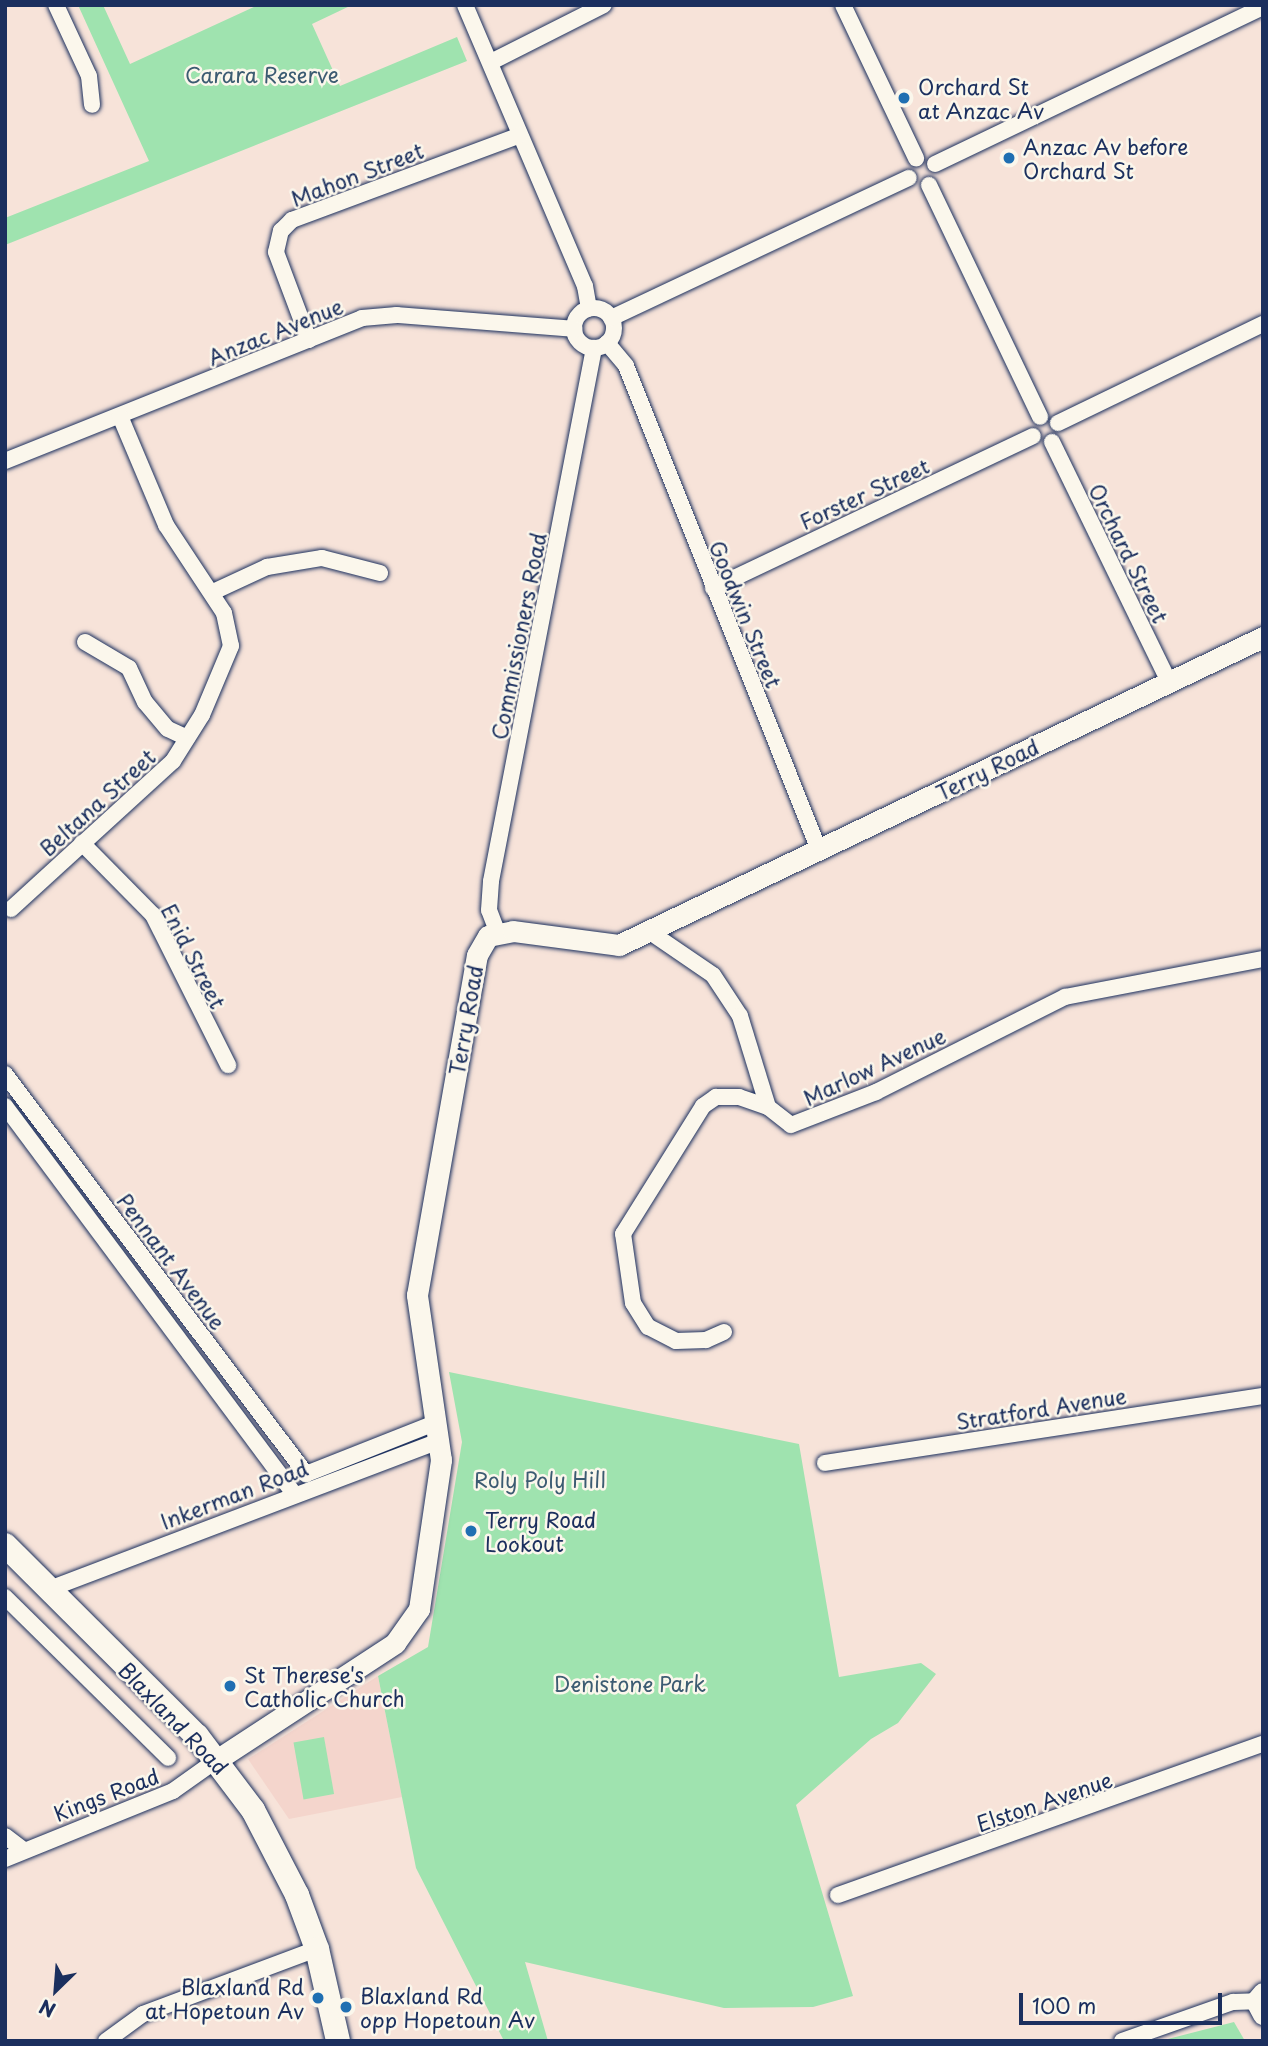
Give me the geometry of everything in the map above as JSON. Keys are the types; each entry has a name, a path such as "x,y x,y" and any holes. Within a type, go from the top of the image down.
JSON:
{"main road":[{"name":"Blaxland Road","path":"5,1545 218,1759 273,1844 317,1949 338,2041"}],"street":[{"path":"55,5 89,76 92,104"},
{"path":"465,5 493,61 520,135 585,286 589,309"},
{"path":"493,61 604,5"},
{"path":"843,5 916,158 935,164 1263,7"},
{"name":"Mahon Street","path":"309,340 276,252 281,231 292,220 520,135"},
{"path":"916,158 908,169 909,178 920,187 929,185 937,173 935,164"},
{"path":"589,309 611,318 909,178"},
{"path":"929,185 1040,416 1058,424"},
{"path":"589,309 578,316 574,329 580,342 601,345 614,331 611,318"},
{"name":"Anzac Avenue","path":"5,461 379,314 574,329"},
{"path":"1040,416 1032,424 1033,436 1041,443 1052,442 1058,424 1263,324"},
{"name":"Commissioners Road","path":"497,931 489,910 491,881 590,379 601,345"},
{"name":"Goodwin Street","path":"601,345 626,366 819,850"},
{"name":"Goodwin Street","path":"590,379 600,366 616,365 635,393"},
{"name":"Beltana Street","path":"11,909 173,761 187,738 231,646 224,613 213,592 166,525 120,416"},
{"name":"Forster Street","path":"713,588 1033,436"},
{"name":"Orchard Street","path":"1052,442 1169,682"},
{"path":"213,592 267,567 322,558 380,573"},
{"name":"Terry Road","path":"218,1759 408,1631 421,1600 439,1489 436,1433 417,1295 477,955 497,931 598,946 619,945 1263,637"},
{"path":"85,642 129,668 145,702 168,729 187,738"},
{"name":"Enid Street","path":"82,844 153,915 228,1065"},
{"path":"650,932 713,975 740,1016 768,1107"},
{"name":"Marlow Avenue","path":"724,1332 706,1340 676,1341 648,1327 633,1303 623,1234 703,1106 716,1097 739,1097 768,1107 792,1125 815,1118 1065,997 1263,959"},
{"name":"Pennant Avenue","path":"5,1074 306,1474"},
{"name":"Pennant Avenue","path":"5,1106 293,1493"},
{"name":"Stratford Avenue","path":"825,1462 1263,1396"},
{"name":"Inkerman Road","path":"306,1474 436,1433"},
{"name":"Inkerman Road","path":"47,1590 293,1493 436,1433"},
{"name":"Blaxland Road","path":"5,1598 168,1758"},
{"name":"Elston Avenue","path":"838,1895 1263,1744"},
{"name":"Kings Road","path":"5,1860 22,1849 173,1791 218,1759"},
{"path":"5,1836 22,1849"},
{"path":"106,2041 143,2014 317,1949"},
{"path":"1122,2041 1233,2002 1261,2003"}],"shaded area":[{"path":"378,1676 402,1797 289,1819 248,1759"}],"green space":[{"name":"Carara Reserve","path":"78,5 103,5 130,64 258,5 352,5 312,24 340,86 457,37 467,61 5,245 5,218 149,161"},
{"name":"Denistone Park","path":"449,1372 799,1444 839,1677 921,1663 936,1674 898,1723 871,1739 796,1805 853,1996 813,2007 724,2008 525,1962 548,2041 504,2041 416,1868 378,1676 428,1647 462,1442"},
{"path":"324,1737 334,1794 304,1800 293,1742"},
{"path":"1234,2022 1245,2041 1160,2041"}],"place":[{"name":"Orchard St at Anzac Av","path":"904,98"},
{"name":"Anzac Av before Orchard St","path":"1009,158"},
{"name":"Terry Road Lookout","path":"471,1531"},
{"name":"St Therese's Catholic Church","path":"230,1686"},
{"name":"Blaxland Rd at Hopetoun Av","path":"318,1998"},
{"name":"Blaxland Rd opp Hopetoun Av","path":"346,2007"}],"park label":[{"name":"Roly Poly Hill","path":"540,1479"}]}
